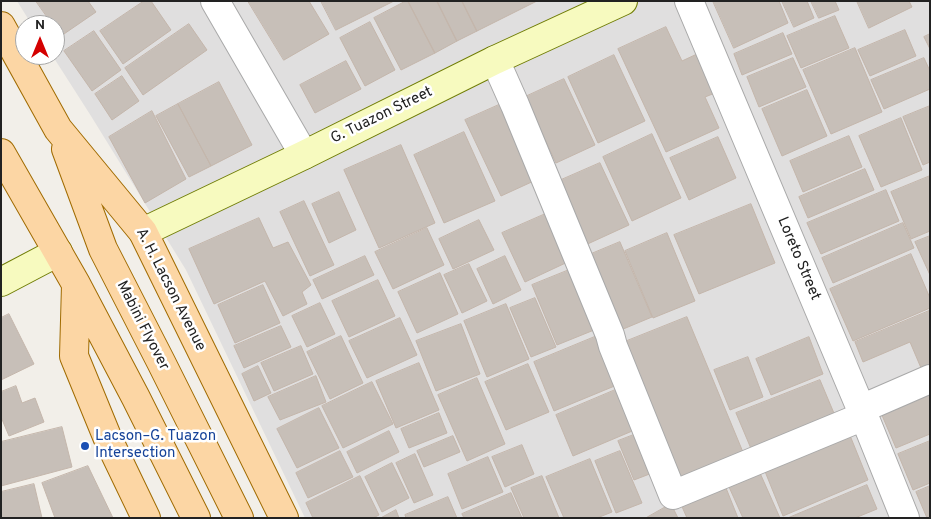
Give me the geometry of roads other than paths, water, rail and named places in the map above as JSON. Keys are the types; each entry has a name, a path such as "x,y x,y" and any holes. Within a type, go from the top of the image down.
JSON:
{"main road":[{"name":"A. H. Lacson Avenue","path":"1,26 58,129 143,232 284,518"},
{"name":"Mabini Flyover","path":"58,129 103,249 239,518"},
{"path":"1,153 76,284 125,376 196,518"},
{"path":"76,284 74,356 108,440 146,518"}],"street":[{"path":"215,1 304,154"},
{"name":"G. Tuazon Street","path":"143,232 495,60 623,1"},
{"name":"Loreto Street","path":"689,1 905,518"},
{"path":"495,60 610,335 673,495 862,413 930,379"},
{"path":"1,282 58,252"}],"place":[{"name":"Lacson–G. Tuazon Intersection","path":"85,446"}]}
